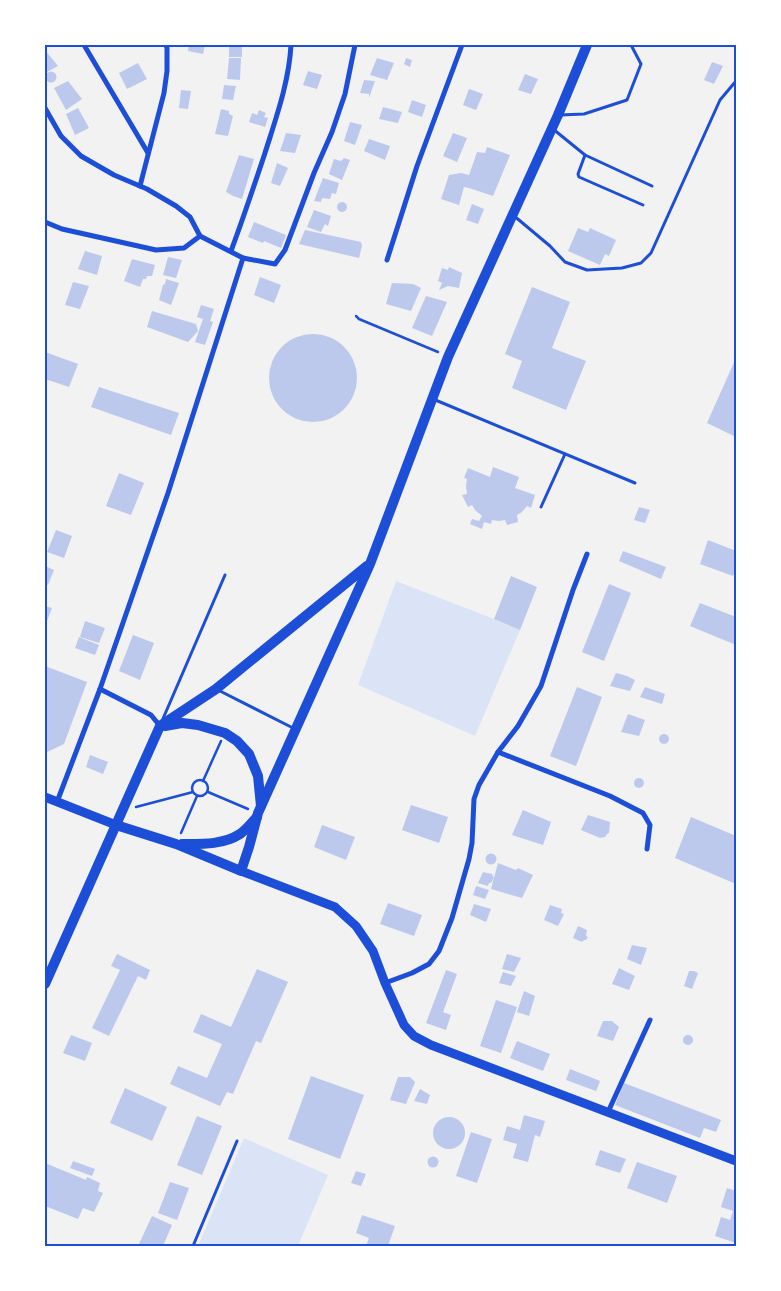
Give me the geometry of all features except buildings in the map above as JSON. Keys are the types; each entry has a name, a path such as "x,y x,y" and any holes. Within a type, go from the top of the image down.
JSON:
{"highway":[{"path":"176,844 209,844 240,834 257,812 370,564 448,357 552,129 587,45"},
{"path":"45,984 160,726 216,689 370,564"},
{"path":"116,825 176,844 241,871 257,812 258,776 249,754 237,741 224,734 198,725 182,723 160,726"}],"main road":[{"path":"45,797 116,825"},
{"path":"241,871 336,907 356,926 373,950 385,983 404,1025 414,1036 431,1045 736,1161"}],"street":[{"path":"84,45 148,154"},
{"path":"140,186 164,93 167,71 166,45"},
{"path":"231,251 276,119 284,90 291,45"},
{"path":"45,108 61,136 82,156 114,175 140,186 176,206 190,217 200,236 243,258 275,264 285,250 314,173 332,132 345,94 355,45"},
{"path":"387,260 417,166 462,45"},
{"path":"45,222 62,229 156,250 184,248 200,236"},
{"path":"57,802 100,689 168,493 243,258"},
{"path":"385,983 412,973 429,964 439,951 452,918 469,859 472,843 474,798 479,785 498,752 518,726 541,686 587,554"},
{"path":"100,689 151,715 160,726"},
{"path":"498,752 610,796 644,813 650,826 647,849"},
{"path":"608,1112 650,1020"}],"lane":[{"path":"558,115 584,114 627,100 641,64 631,45"},
{"path":"513,215 550,246 565,262 587,270 622,268 641,263 651,253 720,100 736,81"},
{"path":"552,129 584,155 652,186"},
{"path":"584,155 578,174 579,177 644,205"},
{"path":"432,399 635,483"},
{"path":"541,507 565,454"},
{"path":"160,726 225,576"},
{"path":"216,689 296,729"},
{"path":"193,1246 238,1141"}],"path":[{"path":"356,316 359,320 448,357"},
{"path":"203,781 224,734"},
{"path":"203,781 208,786 208,792 204,796 197,796 193,792 192,787 195,782 203,781"},
{"path":"134,808 193,792"},
{"path":"208,792 257,812"},
{"path":"181,833 197,796"}],"shaded area":[{"path":"396,581 520,630 475,736 358,685"},
{"path":"244,1138 328,1175 298,1246 198,1246"}]}
